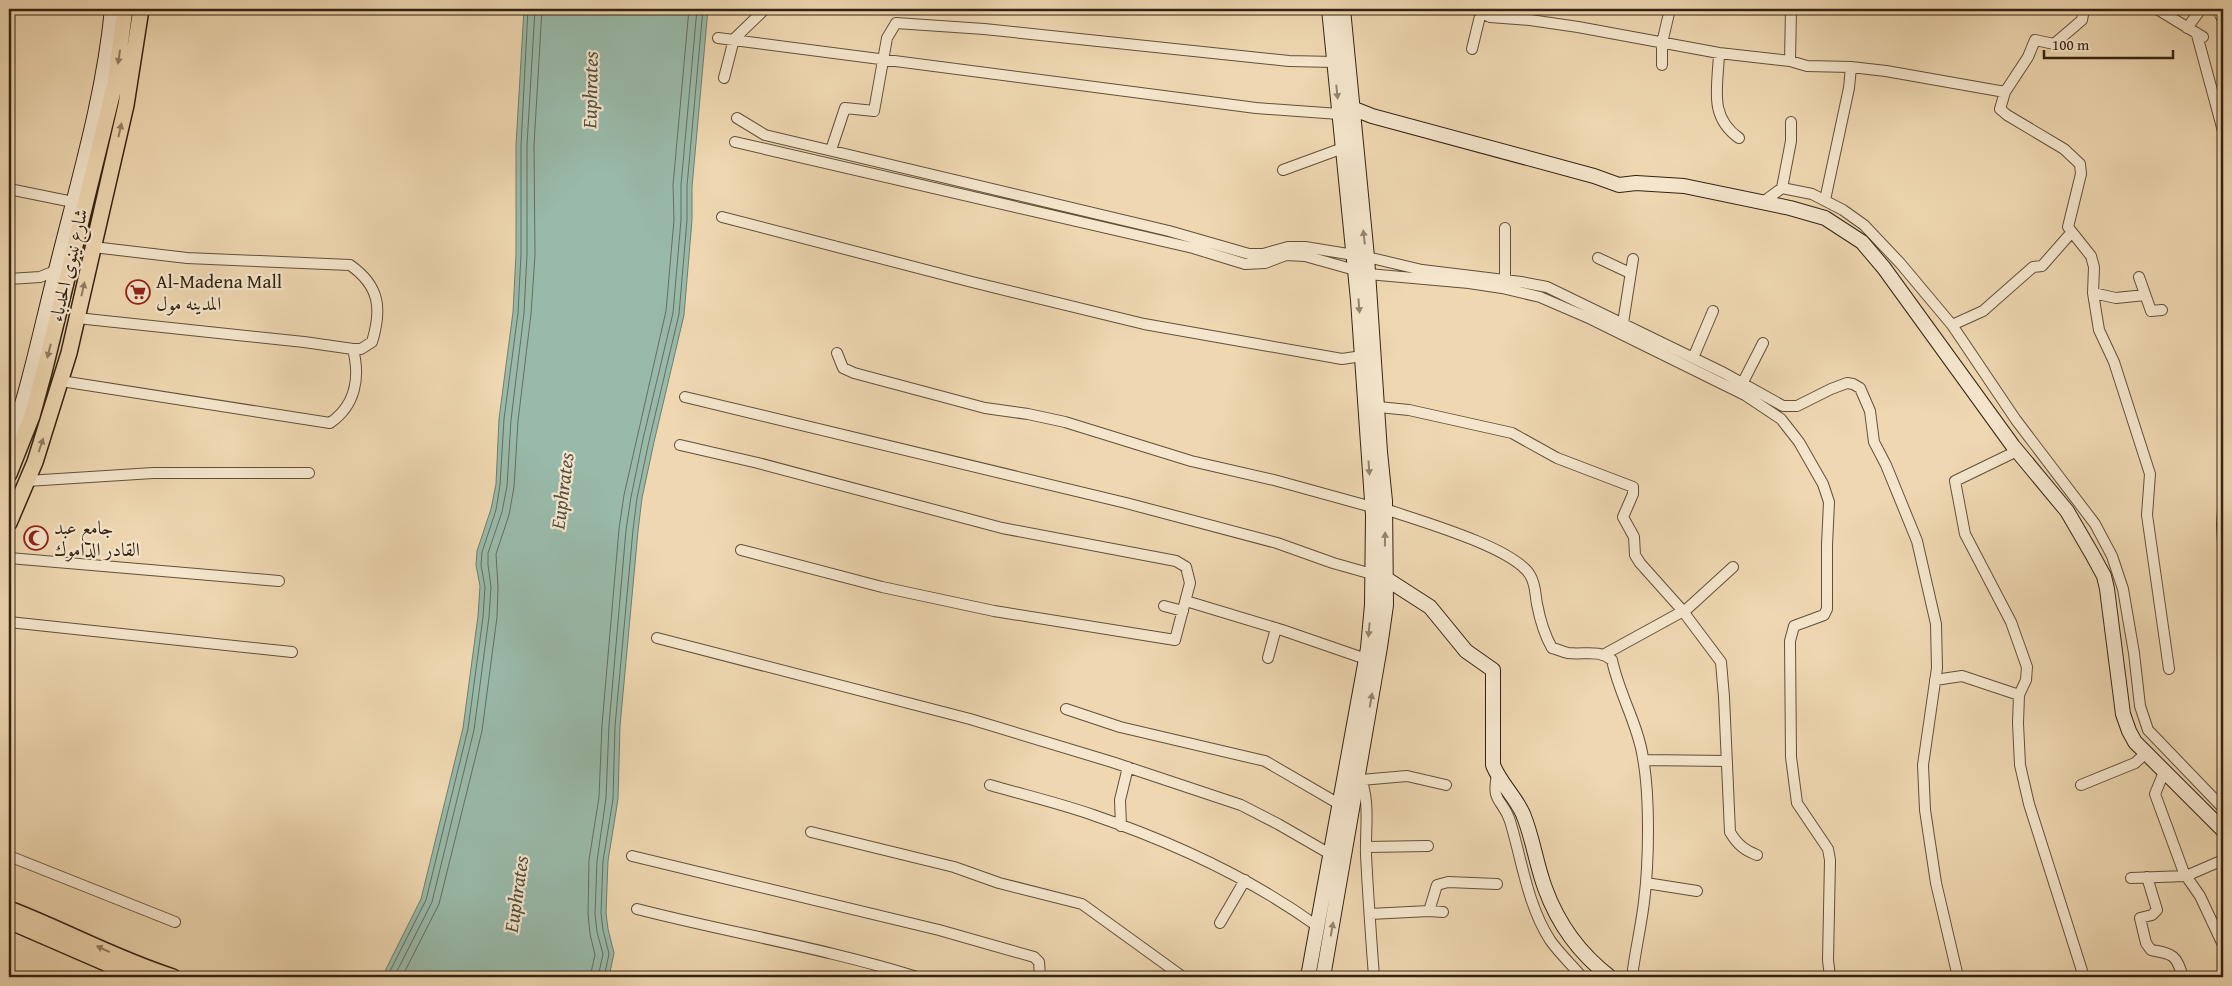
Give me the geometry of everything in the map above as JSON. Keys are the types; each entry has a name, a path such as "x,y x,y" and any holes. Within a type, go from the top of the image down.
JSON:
{"main road":[{"name":"شارع نينوى الحدباء","path":"9,474 32,416 44,372 115,83 125,9"},
{"name":"شارع نينوى الحدباء","path":"9,523 51,416 61,381 126,105 141,9"},
{"path":"9,909 49,924 143,973"},
{"path":"9,921 143,973 172,977"}],"street":[{"path":"9,445 30,377 73,202 101,83 112,9"},
{"path":"1329,9 1334,62 1346,111 1343,148 1360,256"},
{"path":"1343,9 1346,111 1362,272 1378,508"},
{"path":"1662,65 1662,43 1670,9"},
{"path":"1790,61 1791,9"},
{"path":"2084,9 2082,20 2054,44 2035,40 2028,57 2005,92 2000,109 2064,150 2080,164 2081,174 2068,227 2091,256 2094,267 2092,293 2099,330 2114,362 2150,474 2147,515 2152,539 2169,669"},
{"path":"2157,9 2201,36 2223,131"},
{"path":"2187,28 2201,9"},
{"path":"2217,9 2223,20"},
{"path":"724,78 734,39 764,10"},
{"path":"1472,49 1478,11 1490,17 1530,20 1720,54 1790,61 1807,66 1851,66 2005,92"},
{"path":"831,150 845,108 874,110 887,38 896,23 994,30 1289,61 1334,62"},
{"path":"718,38 884,58 1256,108 1346,111 1372,116 1594,176 1619,185 1636,183 1684,186 1763,202 1825,218 1862,242 1884,268 2017,451 2067,511 2104,576 2123,714 2135,742 2223,830"},
{"path":"1720,54 1717,108 1720,120 1730,132 1739,138"},
{"path":"1825,200 1849,88 1851,66"},
{"path":"737,118 765,135 1169,231 1249,254 1263,254 1288,247 1305,246 1360,256 1414,269 1547,287 1724,373 1783,406 1798,406 1830,388 1847,383 1860,388 1870,411 1874,442 1886,465 1917,542 1936,624 1935,680 1924,765 1925,810 1936,883 1958,977"},
{"path":"1763,202 1782,188 1791,141 1791,122"},
{"path":"735,142 1193,248 1245,264 1264,263 1286,256 1305,256 1362,272 1486,286 1540,297 1592,319 1745,395 1780,419 1799,442 1823,484 1829,502 1827,609 1824,615 1794,626 1790,641 1790,687 1791,757 1797,803 1828,849 1830,860 1828,960 1830,977"},
{"path":"1283,170 1343,148"},
{"path":"1782,188 1812,194 1825,200 1864,225 1900,263 1952,325 2016,420 2095,524 2112,556 2123,589 2134,652 2140,706 2148,730 2223,808"},
{"path":"9,189 73,202"},
{"path":"722,217 972,282 1144,324 1367,364"},
{"path":"1505,228 1505,281"},
{"path":"1952,325 1983,311 2033,267 2042,266 2071,233"},
{"path":"77,318 361,349 372,342 378,316 373,288 366,277 350,264 187,258 93,247"},
{"path":"1598,258 1630,273"},
{"path":"1623,323 1633,259"},
{"path":"9,279 40,277 55,271"},
{"path":"2139,277 2151,311 2162,310"},
{"path":"2092,293 2116,298 2145,295"},
{"path":"1693,358 1713,311"},
{"path":"1742,384 1763,343"},
{"path":"61,381 330,423 343,414 353,390 357,367 353,349"},
{"path":"837,353 843,368 854,373 985,408 1028,414 1064,422 1191,461 1274,480 1378,508 1464,537 1520,564 1529,574 1535,585 1537,605 1544,633 1552,648 1568,653 1605,654 1682,610 1688,609 1733,568"},
{"path":"1308,977 1339,804 1359,733 1384,614 1379,576 1378,408 1367,364"},
{"path":"685,397 1126,503 1277,543 1333,564 1379,576 1430,607 1466,651 1493,670 1493,765 1497,775 1514,798 1522,813 1532,838 1544,887 1564,928 1592,963 1610,977"},
{"path":"1378,408 1409,410 1512,433 1557,458 1633,487 1633,494 1623,517 1634,537 1635,555 1682,610 1720,662 1724,697 1730,832 1735,842 1745,850 1757,855"},
{"path":"680,445 758,462 1002,528 1176,561 1186,567 1190,583 1175,640 994,611 882,587 740,550"},
{"path":"2017,451 1955,481 1965,534 2011,622 2026,667 2026,680 2019,696 2020,765 2029,804 2084,977"},
{"path":"27,481 152,473 309,473"},
{"path":"2223,510 2223,544"},
{"path":"9,558 279,581"},
{"path":"1323,977 1360,778 1359,733 1372,605 1379,576"},
{"path":"1164,606 1185,606 1276,628 1366,659"},
{"path":"9,622 292,652"},
{"path":"1268,658 1276,628"},
{"path":"657,638 970,719 1128,767 1241,805 1330,854"},
{"path":"1605,654 1612,660 1640,738 1644,760 1647,806 1646,883 1632,977"},
{"path":"1935,680 1962,676 2019,696"},
{"path":"1066,709 1120,727 1266,761 1339,804"},
{"path":"2081,785 2135,763 2146,754"},
{"path":"1644,760 1726,761"},
{"path":"1122,826 1120,800 1128,767"},
{"path":"2164,772 2155,794 2186,876 2200,896 2223,945"},
{"path":"1497,775 1495,795 1509,817 1530,896 1550,939 1582,977"},
{"path":"1360,778 1407,776 1446,784"},
{"path":"1360,778 1366,802 1366,847 1374,977"},
{"path":"990,785 1092,814 1170,844 1245,880 1292,908 1317,926"},
{"path":"811,832 954,867 999,884 1082,904 1184,977"},
{"path":"1366,847 1428,846"},
{"path":"9,856 175,922"},
{"path":"632,856 939,930 1034,957 1039,962 1040,977"},
{"path":"1519,856 1537,858"},
{"path":"2132,878 2186,876 2223,860"},
{"path":"2147,877 2157,910 2152,915 2140,918 2146,943 2151,950 2172,954 2177,958 2183,977"},
{"path":"1220,923 1245,880"},
{"path":"1429,911 1437,885 1448,882 1497,884"},
{"path":"1646,883 1697,891"},
{"path":"637,909 686,922 835,953 917,977"},
{"path":"1370,914 1443,912"},
{"path":"1550,939 1564,928"}],"water":[{"name":"Euphrates","path":"524,9 708,9 692,187 692,220 684,315 642,498 638,531 620,726 618,799 608,861 606,913 614,953 609,977 382,977 421,899 463,728 478,616 480,586 476,565 477,551 491,509 496,484 499,419 513,312 516,254 516,145"}],"place":[{"name":"Al-Madena Mall المدينه مول","path":"138,292"},
{"name":"جامع عبد القادر الداموك","path":"36,538"}]}
